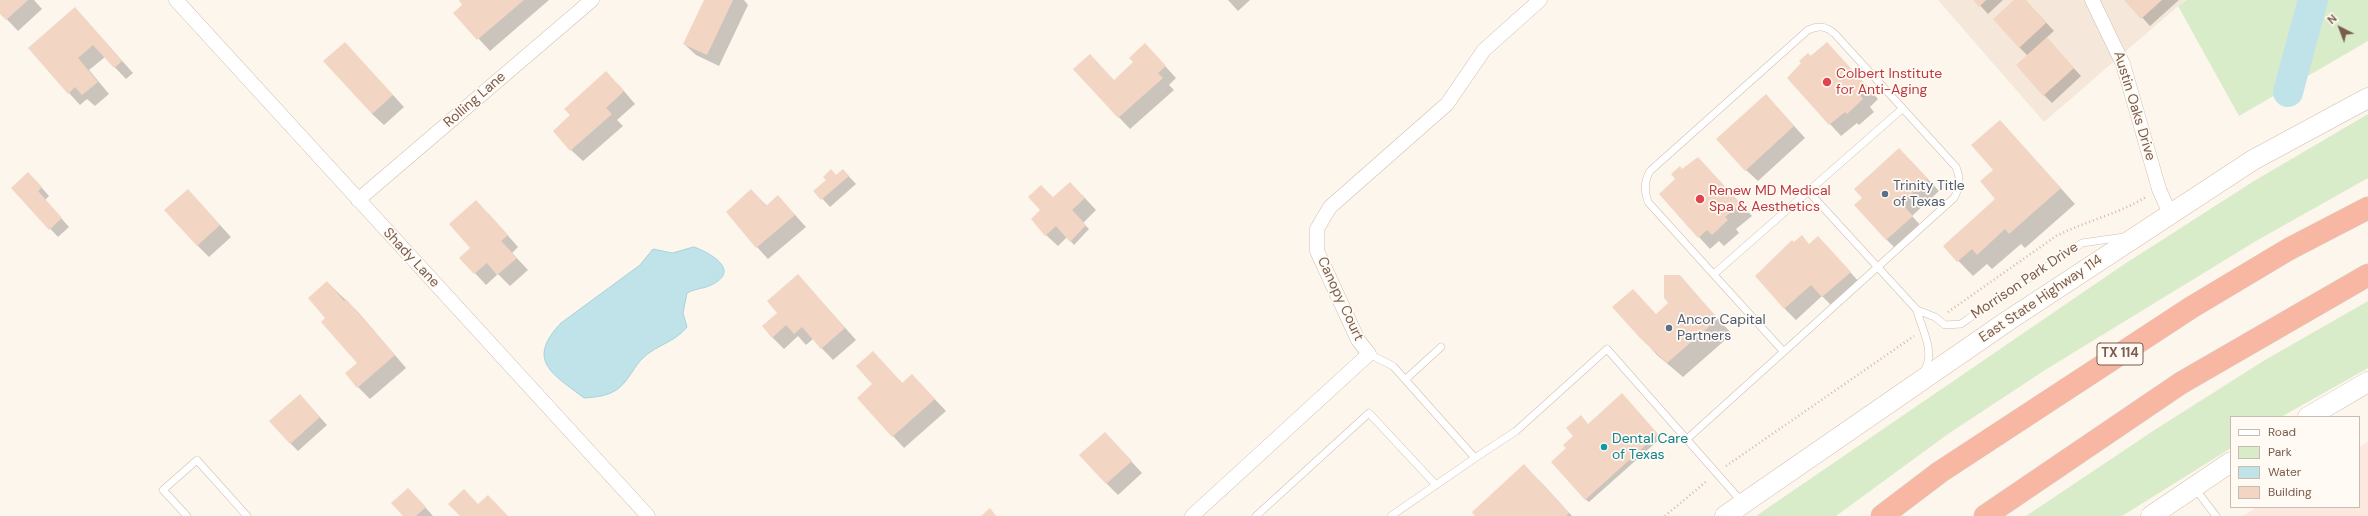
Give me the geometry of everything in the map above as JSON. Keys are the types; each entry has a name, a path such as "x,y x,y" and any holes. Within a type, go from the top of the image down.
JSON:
{"highway":[{"name":"TX 114","path":"1882,516 1940,472 2192,306 2290,249 2368,208"},
{"path":"1985,516 2180,383 2368,275"}],"main road":[{"name":"East State Highway 114","path":"1725,516 2009,320 2139,234 2253,160 2368,98"},
{"path":"2310,416 2368,382"},
{"path":"2151,516 2230,463"}],"street":[{"name":"Shady Lane","path":"176,0 648,516"},
{"name":"Rolling Lane","path":"358,200 592,0"},
{"name":"Canopy Court","path":"1192,516 1369,354 1358,340 1317,251 1317,229 1330,207 1447,104 1484,50 1540,0"},
{"name":"Austin Oaks Drive","path":"2092,0 2123,64 2159,189 2170,214"}],"lane":[{"path":"1687,439 1954,198 1959,189 1960,176 1956,167 1835,34 1827,28 1817,26 1808,30 1650,171 1646,178 1645,193 1648,202 1784,351"},
{"path":"1714,274 1902,109"},
{"name":"Morrison Park Drive","path":"1808,191 1917,310 1945,325 1961,324 2082,243 2139,234"},
{"name":"Morrison Park Drive","path":"1917,310 1922,330 1929,346 1930,355 1928,364 1918,383"},
{"path":"1406,380 1442,347"},
{"path":"1392,516 1516,431 1607,349 1744,503"},
{"path":"1369,354 1393,366 1475,458"},
{"path":"1256,516 1369,413 1436,485"},
{"path":"187,516 164,490 196,460 247,516"},
{"path":"2194,487 2216,516"}],"path":[{"path":"1938,320 2056,236 2073,227 2126,209 2159,189"},
{"path":"1665,516 1717,473 1922,330"}],"shaded area":[{"path":"1938,0 2185,0 2044,122"},
{"path":"2368,442 2368,516 2242,516 2255,508 2360,508 2360,446"}],"green space":[{"path":"2186,0 2368,0 2368,41 2239,116 2178,6"},
{"path":"2368,114 2368,178 2256,241 2045,370 1948,434 1836,516 1756,516 2123,265 2254,181"},
{"path":"2368,301 2368,368 2283,416 2230,416 2230,449 2122,516 2026,516 2156,429 2265,360"}],"water":[{"path":"694,247 714,257 720,262 724,273 721,279 707,287 687,293 683,313 687,327 672,340 644,357 623,385 615,391 598,397 584,398 562,382 547,366 544,357 545,347 550,336 561,323 640,265 653,249 672,253"}],"building":[{"path":"0,0 28,0 6,20 0,14"},
{"path":"459,0 524,0 477,40 453,13 462,5"},
{"path":"704,0 733,0 707,55 683,44"},
{"path":"1973,0 1986,0 1979,7"},
{"path":"2014,0 2026,0 2046,23 2019,48 1993,19"},
{"path":"2124,0 2162,0 2141,19"},
{"path":"75,7 122,61 114,68 93,45 78,58 98,82 82,95 75,87 68,94 28,48"},
{"path":"2047,37 2074,68 2043,96 2016,65"},
{"path":"345,42 393,95 372,114 323,61"},
{"name":"Colbert Institute for Anti-Aging","path":"1827,42 1868,87 1859,94 1863,99 1847,114 1845,112 1829,125 1787,78 1801,63 1799,61 1808,53 1811,56"},
{"path":"1145,43 1166,66 1158,73 1163,78 1118,118 1073,69 1090,54 1114,80 1133,62 1129,58"},
{"path":"606,71 624,91 606,108 612,114 570,151 553,131 570,115 564,109"},
{"path":"1766,94 1794,126 1745,171 1716,139"},
{"path":"2000,120 2061,188 2009,234 2005,229 1977,255 1972,249 1957,262 1943,246 1995,199 1980,181 1993,170 1971,145"},
{"name":"Trinity Title of Texas","path":"1899,148 1928,179 1901,203 1913,216 1886,240 1854,205 1862,198 1854,189"},
{"name":"Renew MD Medical Spa & Aesthetics","path":"1698,157 1741,204 1725,217 1728,220 1712,235 1707,230 1698,238 1659,194 1675,179 1671,174 1680,166 1682,169"},
{"path":"831,169 836,175 843,169 849,176 821,200 813,191 826,180 823,177"},
{"path":"28,172 42,187 38,191 62,218 49,230 11,188"},
{"path":"1070,182 1085,198 1072,210 1086,225 1070,242 1056,226 1045,236 1031,219 1040,210 1028,197 1041,185 1053,197"},
{"path":"188,189 220,225 197,246 164,210"},
{"path":"751,189 766,206 778,195 795,215 756,248 726,212"},
{"path":"476,200 508,235 501,241 517,258 497,275 487,263 474,274 459,258 470,248 449,224"},
{"path":"1802,235 1809,244 1818,236 1851,272 1822,297 1811,285 1784,309 1755,276 1792,240 1794,242"},
{"path":"798,274 845,328 821,349 802,327 794,334 786,325 772,338 762,326 777,313 767,301"},
{"name":"Ancor Capital Partners","path":"1664,275 1680,275 1718,319 1667,363 1640,338 1612,307 1633,289 1656,314 1668,303 1664,298"},
{"path":"327,281 344,301 346,299 395,355 357,388 345,373 357,363 321,322 325,318 308,298"},
{"path":"873,351 902,383 912,374 935,399 892,437 857,398 872,384 856,366"},
{"name":"Dental Care of Texas","path":"1622,393 1658,434 1585,500 1551,462 1566,448 1563,445 1573,436 1566,428 1581,415 1588,424"},
{"path":"300,394 320,417 290,444 269,421"},
{"path":"1105,432 1132,461 1106,484 1079,455"},
{"path":"1524,464 1569,513 1566,516 1475,516 1472,512"},
{"path":"408,488 426,507 416,516 403,516 391,503"},
{"path":"464,489 478,504 488,495 508,516 460,516 448,504"},
{"path":"990,508 996,516 981,516"}],"waterway":[{"path":"2288,92 2313,0"}],"place":[{"name":"Colbert Institute for Anti-Aging","path":"1827,82"},
{"name":"Trinity Title of Texas","path":"1885,194"},
{"name":"Renew MD Medical Spa & Aesthetics","path":"1700,199"},
{"name":"Ancor Capital Partners","path":"1669,328"},
{"name":"Dental Care of Texas","path":"1604,447"}]}
